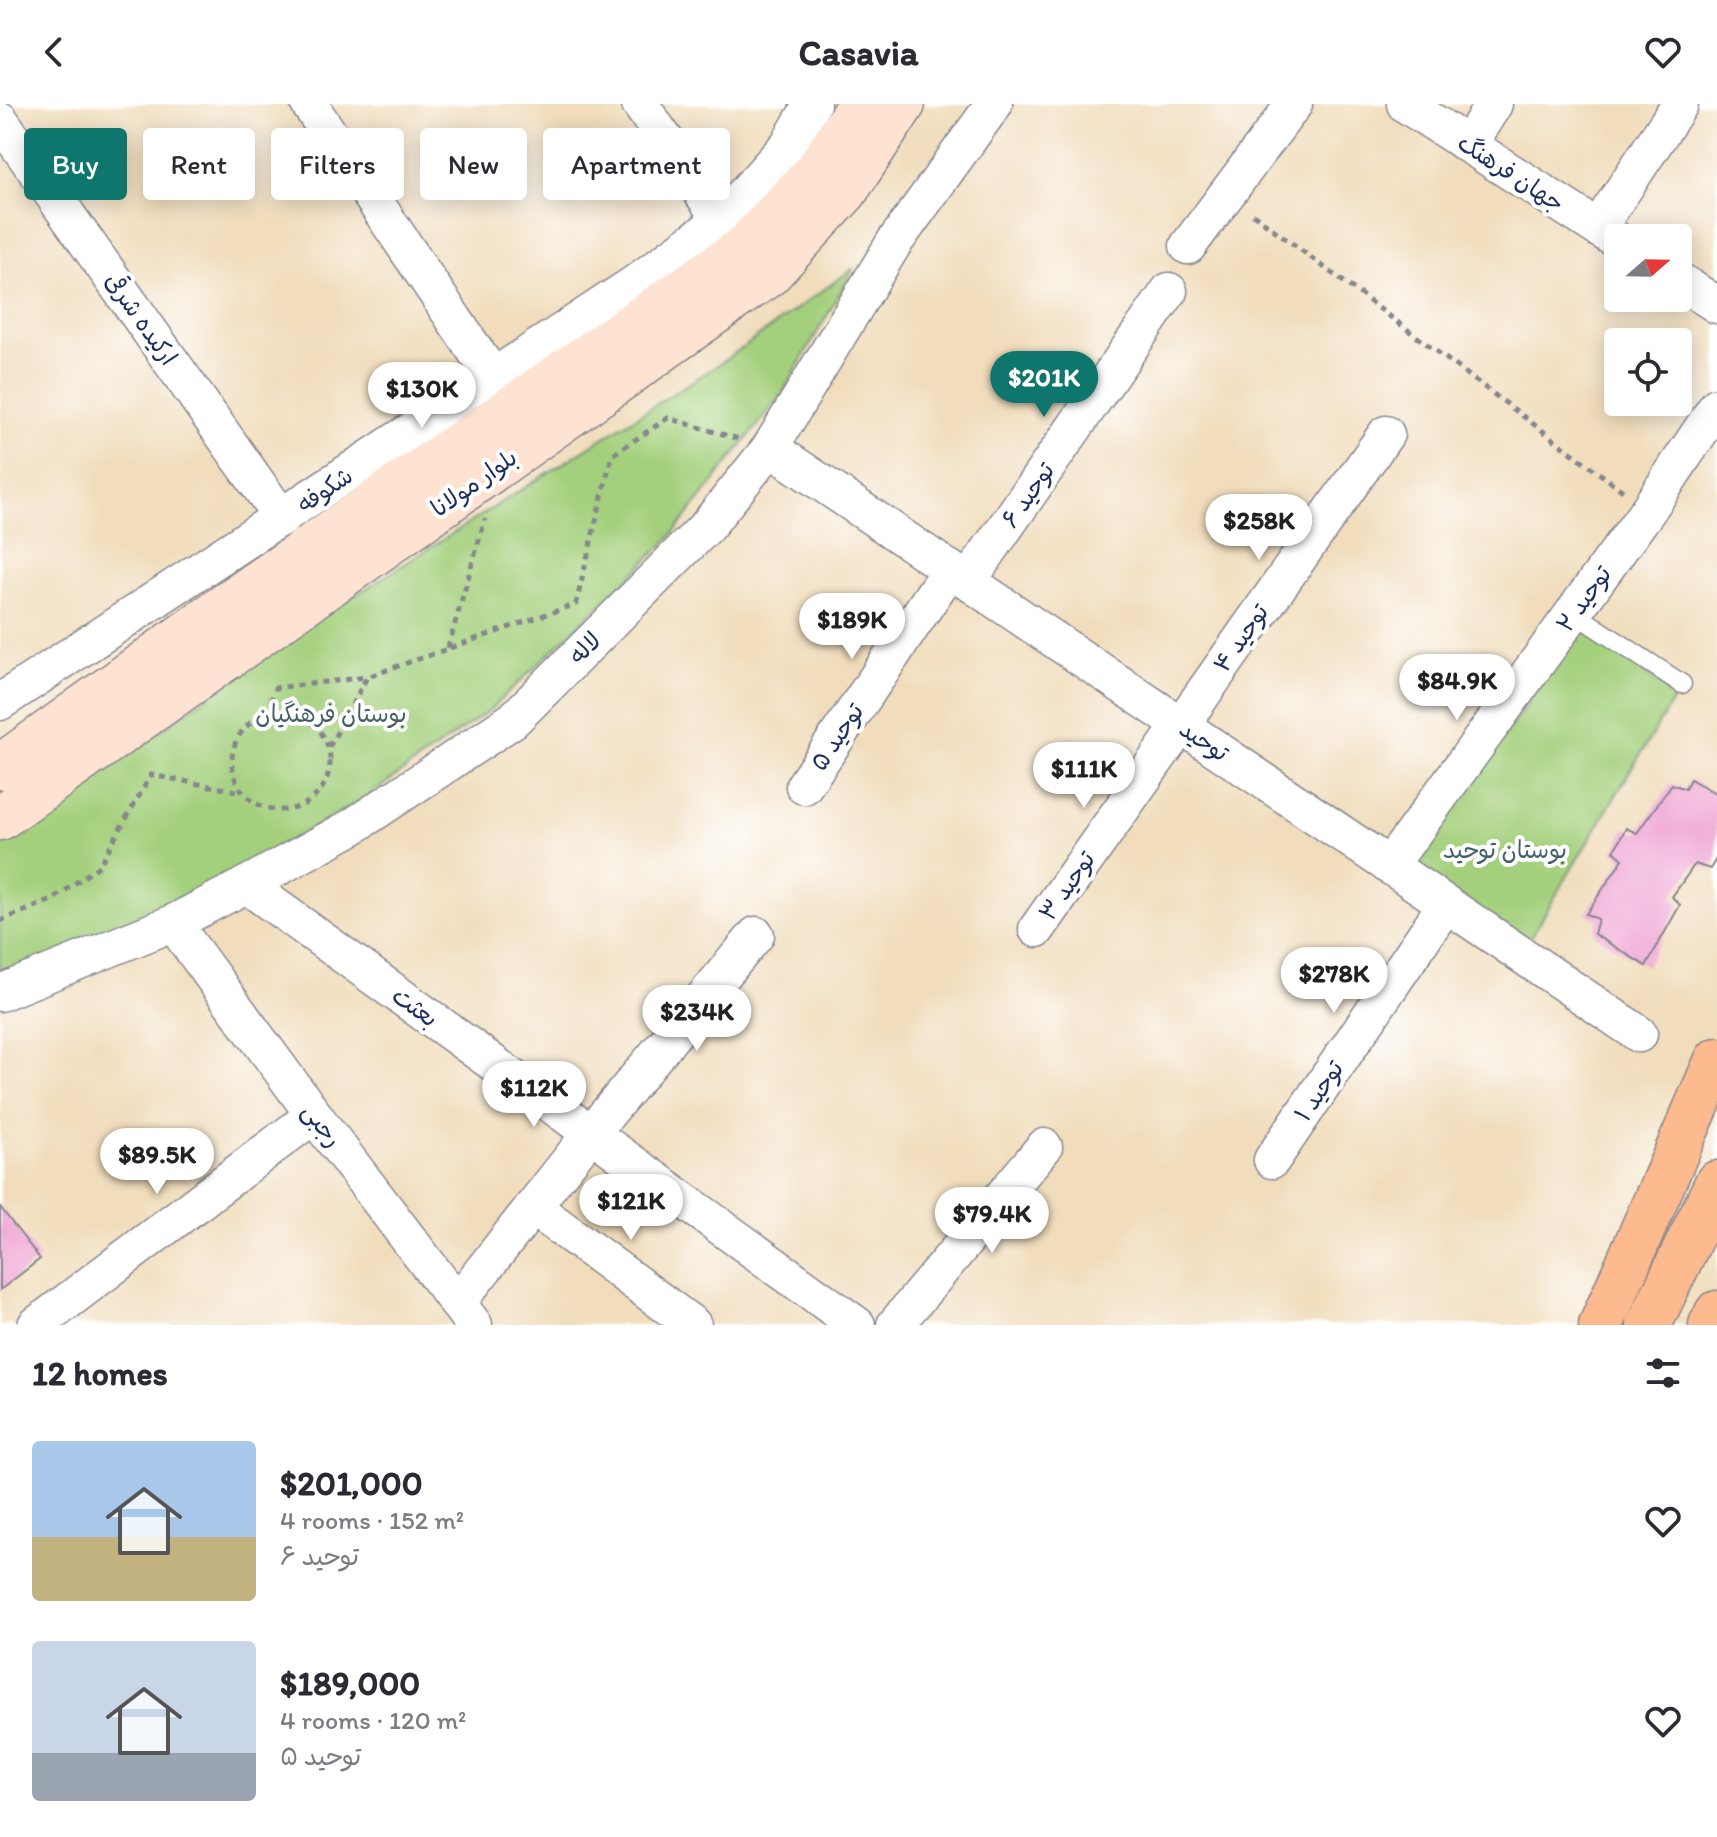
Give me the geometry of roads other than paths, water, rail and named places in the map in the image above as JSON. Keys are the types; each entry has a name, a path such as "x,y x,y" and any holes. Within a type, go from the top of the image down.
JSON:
{"main road":[{"name":"بلوار مولانا","path":"0,767 210,616 745,247 817,170 860,104"},
{"name":"بلوار مولانا","path":"0,818 769,274 845,192 903,104"},
{"path":"1601,1325 1717,1060"},
{"path":"1649,1325 1717,1183"},
{"path":"1711,1325 1717,1313"}],"street":[{"path":"309,104 493,377"},
{"path":"640,104 721,220"},
{"name":"شکوفه","path":"0,702 634,284 721,220 788,145 812,104"},
{"name":"لاله","path":"0,993 173,923 246,885 352,827 513,720 707,526 770,448 894,243 994,104"},
{"path":"1188,246 1294,104"},
{"name":"جهان فرهنگ","path":"1405,104 1604,232"},
{"path":"1468,145 1494,104"},
{"path":"1614,224 1680,104"},
{"name":"ارکیده شرقی","path":"0,120 282,518"},
{"path":"1692,289 1717,305"},
{"name":"توحید ۶","path":"959,575 1169,291"},
{"name":"توحید ۲","path":"1389,866 1648,510 1715,412"},
{"name":"توحید ۴","path":"1180,724 1386,434"},
{"name":"توحید","path":"770,448 1639,1034"},
{"name":"توحید ۵","path":"804,786 959,575"},
{"name":"توحید ۳","path":"1037,929 1180,724"},
{"name":"بعثت","path":"246,885 857,1325"},
{"name":"توحید ۱","path":"1272,1160 1446,904"},
{"name":"رجبی","path":"173,923 466,1314"},
{"path":"466,1314 533,1207 756,935"},
{"path":"36,1325 314,1115"},
{"path":"895,1325 1044,1147"},
{"path":"533,1207 693,1325"}],"lane":[{"path":"1574,613 1682,684"}],"park label":[{"name":"بوستان فرهنگیان","path":"331,714"},
{"name":"بوستان توحید","path":"1505,850"}]}
